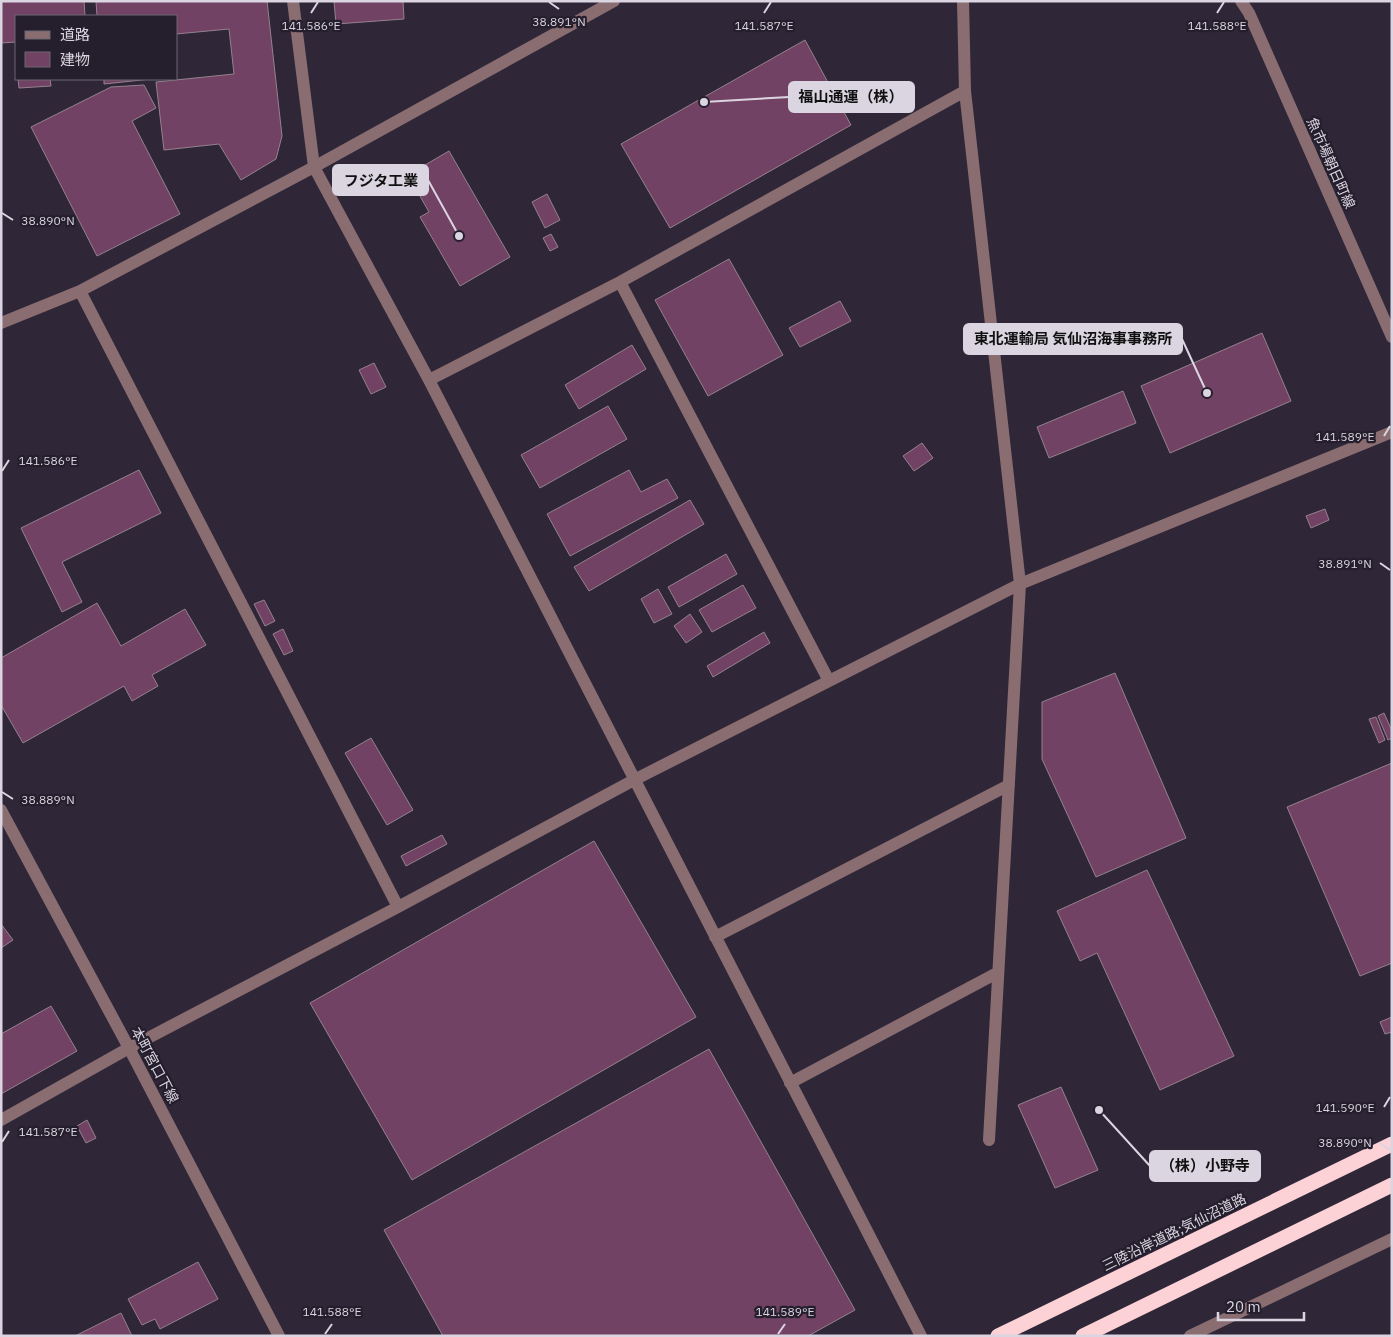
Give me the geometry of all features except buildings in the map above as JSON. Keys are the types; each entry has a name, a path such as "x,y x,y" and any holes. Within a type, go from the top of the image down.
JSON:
{"highway":[{"name":"三陸沿岸道路;気仙沼道路","path":"998,1336 1392,1144"},
{"path":"1083,1336 1392,1185"}],"street":[{"path":"293,1 314,166 429,380 921,1336"},
{"path":"3,319 80,290 314,166 614,1"},
{"path":"963,1 965,91 1020,584 989,1140"},
{"name":"魚市場朝日町線","path":"1241,1 1249,13 1392,337"},
{"path":"429,380 620,282 965,91"},
{"path":"620,282 828,679"},
{"path":"80,290 398,907"},
{"path":"1,1120 129,1048 398,907 634,780 828,679 1020,584 1392,432"},
{"path":"715,937 1009,785"},
{"name":"本町宮口下線","path":"1,810 129,1048 279,1336"},
{"path":"790,1083 997,973"},
{"path":"1190,1336 1392,1239"}],"place":[{"name":"福山通運（株）","path":"704,102"},
{"name":"フジタ工業","path":"459,236"},
{"name":"東北運輸局 気仙沼海事事務所","path":"1207,393"},
{"name":"（株）小野寺","path":"1099,1110"}]}
